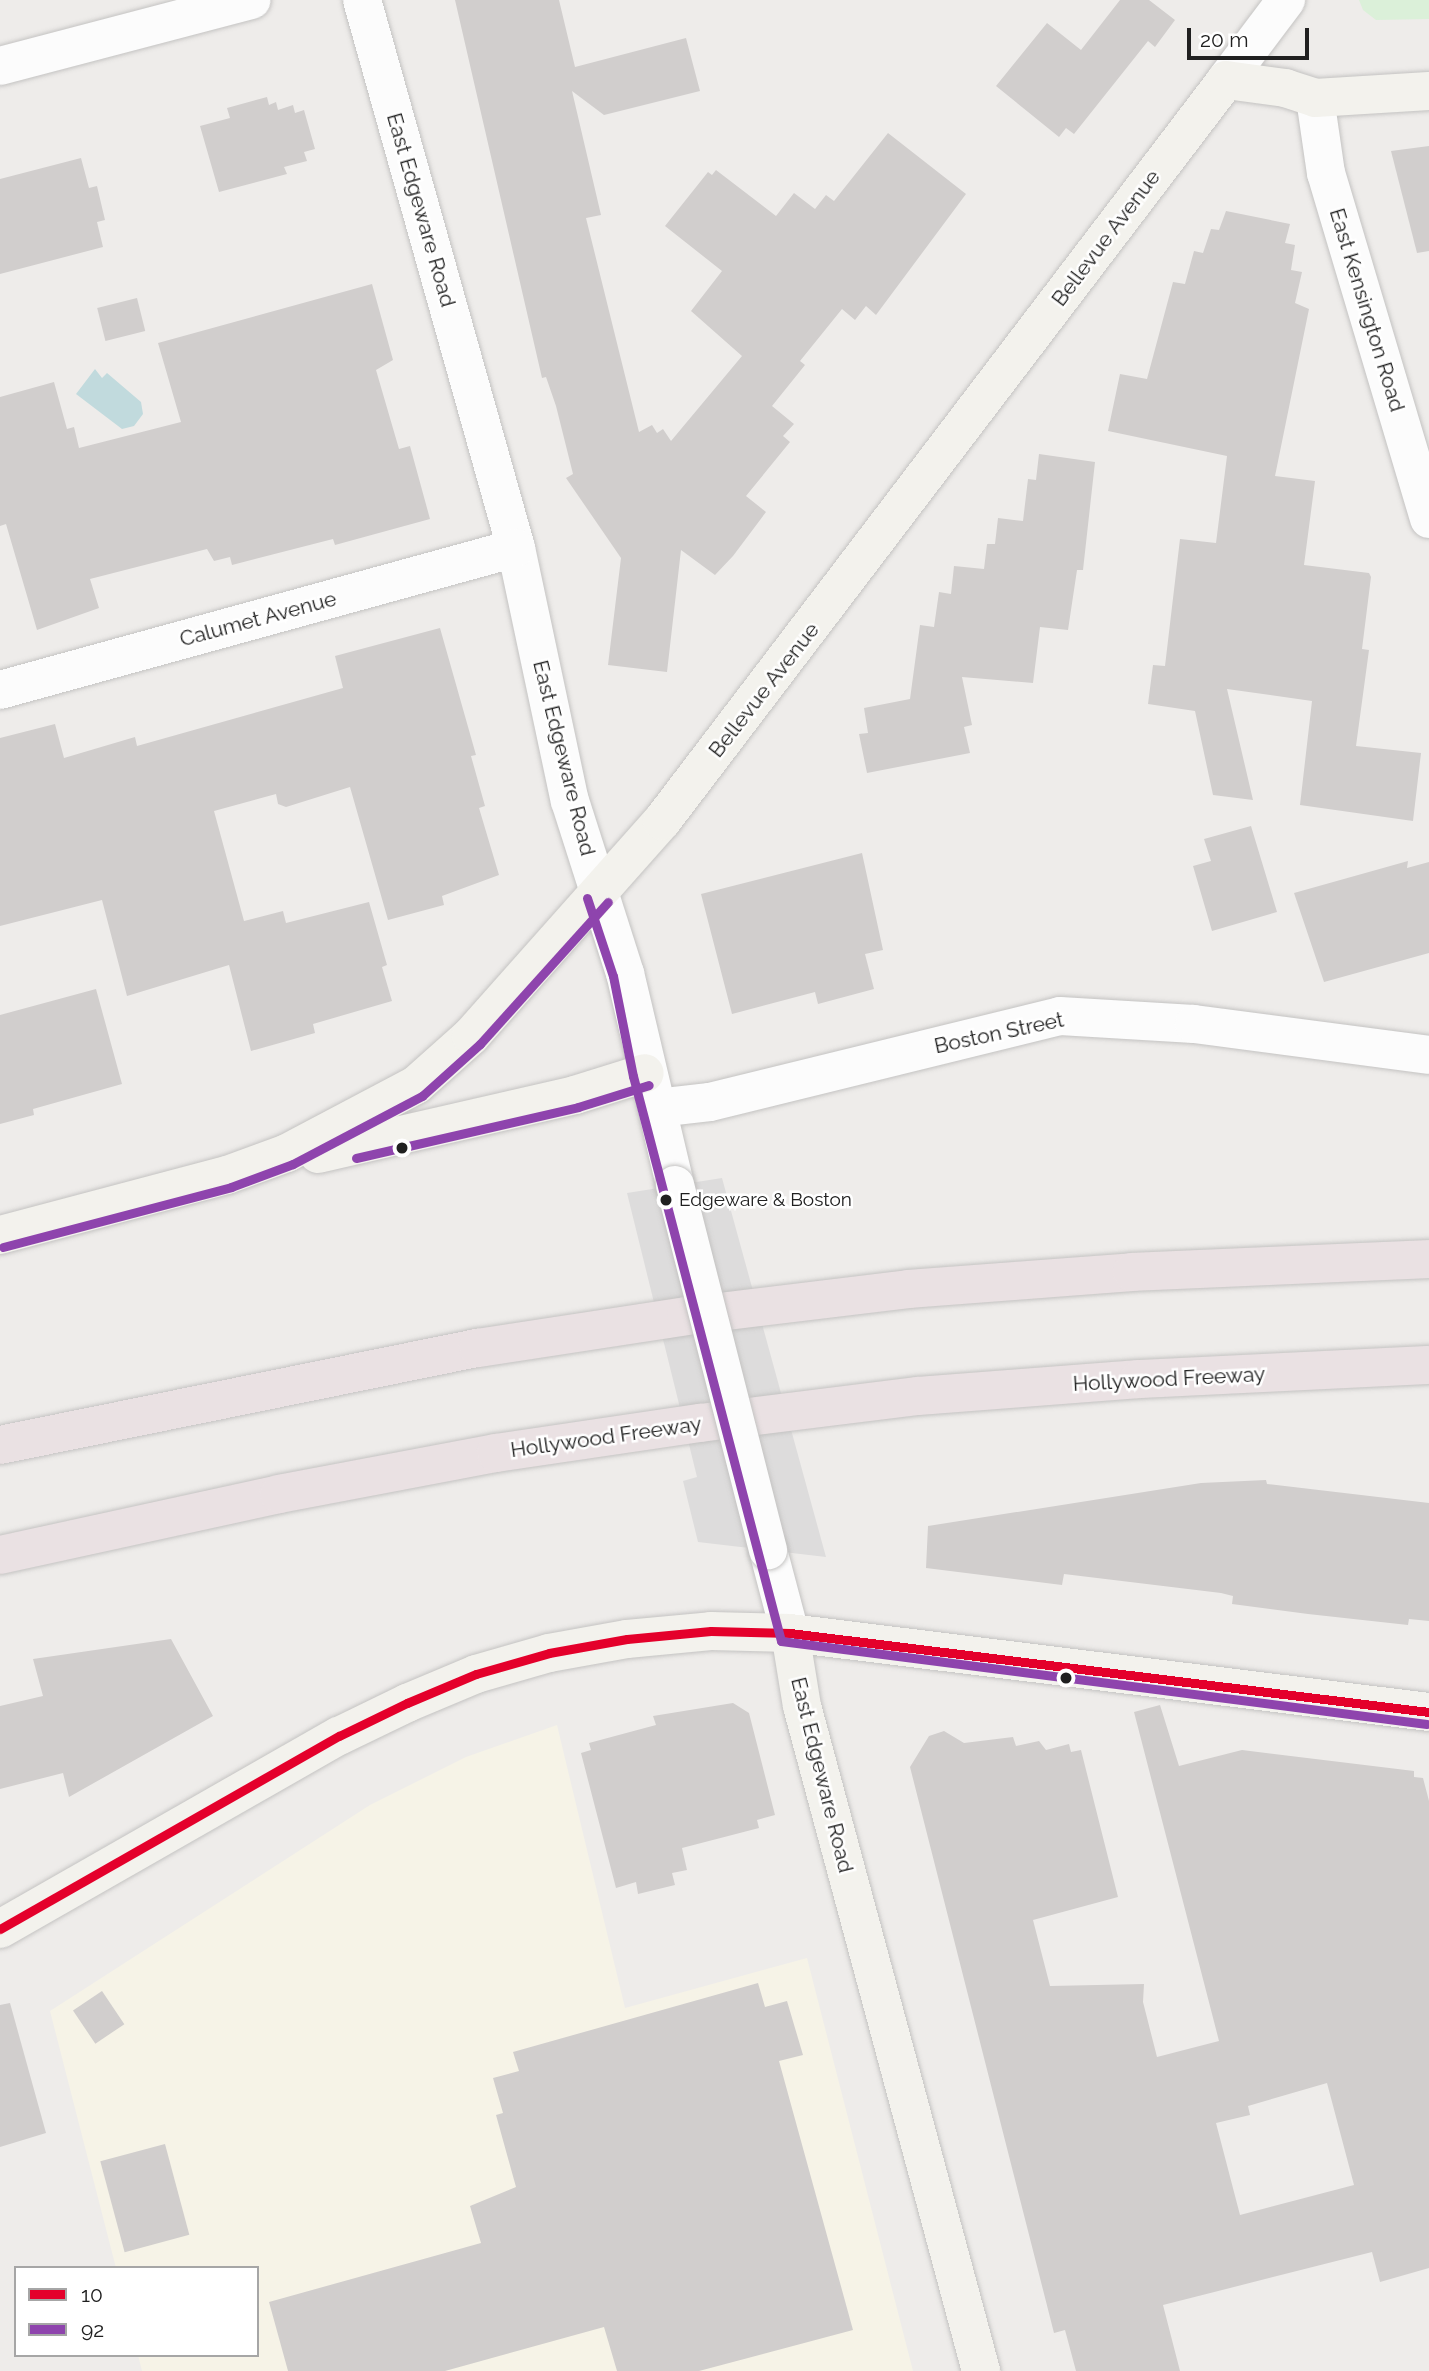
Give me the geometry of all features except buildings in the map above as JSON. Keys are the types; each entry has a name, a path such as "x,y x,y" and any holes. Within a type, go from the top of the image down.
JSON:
{"highway":[{"path":"0,1445 437,1355 686,1316 908,1289 1132,1272 1429,1259"},
{"name":"Hollywood Freeway","path":"0,1555 279,1494 496,1453 700,1423 918,1396 1139,1378 1429,1365"}],"street":[{"path":"0,66 251,0"},
{"name":"East Edgeware Road","path":"362,0 516,548 570,801 625,973 651,1090 789,1633 802,1706 981,2371"},
{"path":"1286,0 1226,80 1285,88 1315,98 1429,91"},
{"name":"Bellevue Avenue","path":"0,1235 227,1175 287,1153 416,1085 471,1036 599,894 775,677 1226,80"},
{"name":"East Kensington Road","path":"1315,98 1326,173 1429,519"},
{"name":"Calumet Avenue","path":"0,690 516,548"},
{"name":"Boston Street","path":"651,1090 710,1102 1060,1016 1194,1024 1429,1055"},
{"path":"227,1175 575,1095 651,1090"},
{"path":"0,1929 339,1736 476,1674 549,1653 628,1639 711,1631 789,1633 1429,1712"}],"shaded area":[{"path":"557,1725 625,2008 807,1958 913,2371 142,2371 138,2357 259,2357 259,2266 115,2266 50,2011 370,1805 466,1757"}],"green space":[{"path":"1359,0 1429,0 1429,19 1376,20 1363,10"}],"water":[{"path":"95,369 102,378 107,373 141,402 143,414 134,426 122,429 76,394"}],"pier":[{"path":"722,1178 826,1557 698,1542 683,1481 697,1477 627,1193"}],"transit line":[{"name":"92","path":"587,898 613,976 633,1076 781,1641 1427,1724"},
{"name":"92","path":"3,1247 231,1187 293,1164 422,1096 480,1044 608,902"},
{"name":"92","path":"356,1158 578,1107 649,1085"},
{"name":"10","path":"0,1929 339,1736 407,1703 476,1674 549,1653 627,1639 711,1631 790,1633 1429,1712"}],"place":[{"name":"Edgeware & Boston","path":"666,1200"}]}
